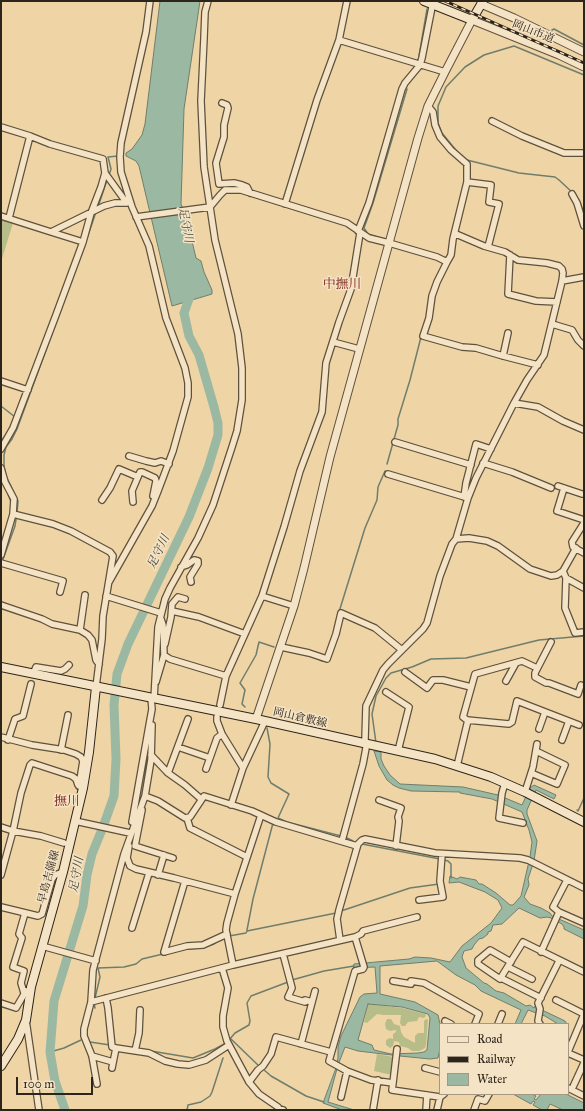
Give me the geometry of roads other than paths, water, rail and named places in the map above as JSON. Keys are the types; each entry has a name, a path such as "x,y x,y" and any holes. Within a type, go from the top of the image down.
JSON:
{"main road":[{"path":"424,1 433,3 472,20 479,2"},
{"name":"岡山倉敷線","path":"1,667 256,719 457,766 529,793 584,822"},
{"name":"早島吉備線","path":"1,1066 18,1039 26,1020 31,987 76,822 81,787 89,752 98,688"}],"street":[{"path":"109,582 152,506 169,464 188,396 188,383 185,368 166,318 149,246 138,217 132,207 121,172 120,150 146,32 150,1"},
{"path":"173,858 135,846 151,755 151,697 160,614 170,588 204,525 218,492 236,431 242,400 242,368 238,334 215,240 204,167 201,101 204,38 208,1"},
{"path":"285,204 317,100 339,40 347,1"},
{"name":"岡山市道","path":"479,2 584,52"},
{"path":"220,704 226,676 262,596 284,528 300,470 322,412 326,363 351,289 359,232 402,89 420,65 433,3"},
{"path":"256,719 294,606 330,457 418,138 428,106 472,20"},
{"name":"岡山市道","path":"472,20 584,66"},
{"path":"339,40 445,72"},
{"path":"222,103 227,105 228,108 224,137 216,163 219,184 234,183 242,185 247,187 250,193"},
{"path":"428,106 433,112 435,124 440,137 451,150 467,164 467,182 456,234 453,239 451,255 445,262 432,296 429,318 424,336 462,347 476,348 538,365"},
{"path":"492,121 522,136 564,153 584,153"},
{"path":"1,127 50,144 103,159 107,176 126,202 132,207"},
{"path":"9,218 30,136"},
{"path":"2,446 12,431 28,390 83,242 101,187 107,176"},
{"path":"467,182 491,185 489,202 499,204 488,247"},
{"path":"138,217 209,207 225,190 241,190 348,223 369,238 389,243 445,262"},
{"path":"572,194 577,203 584,226"},
{"path":"51,232 100,208 115,203 126,202"},
{"path":"1,216 83,242"},
{"path":"343,838 368,744 366,706 383,670 424,629 427,623 440,576 452,544 456,539 466,497 514,403 544,355 562,281 563,273 559,266 547,263 518,260 505,252 456,234"},
{"path":"510,255 508,294 536,301 557,302"},
{"path":"562,281 584,277"},
{"path":"552,324 572,330 584,346"},
{"path":"503,356 508,333"},
{"path":"333,342 359,349"},
{"path":"1,381 28,390"},
{"path":"514,403 538,407 563,421 584,430"},
{"path":"395,442 471,464"},
{"path":"466,497 466,483 476,444 491,449"},
{"path":"129,456 155,463 161,461 169,464"},
{"path":"483,463 512,472 551,488"},
{"path":"1,468 14,499 16,515 1,555"},
{"path":"102,500 110,488 119,469 138,477"},
{"path":"133,502 132,491 138,477 142,472 155,478 156,482 152,506"},
{"path":"388,474 466,497"},
{"path":"582,494 561,487 557,511 584,520"},
{"path":"16,515 53,524 71,531 110,552 113,556 103,616 98,688"},
{"path":"584,523 572,542 573,547 584,553"},
{"path":"456,539 469,538 487,541 498,546 530,569 551,576 557,575 563,571 576,548"},
{"path":"182,567 187,566 194,560 198,561 198,564 190,577 191,582"},
{"path":"2,563 63,581 60,592"},
{"path":"563,571 566,578 565,608 575,633 584,632"},
{"path":"566,578 584,588"},
{"path":"80,630 85,595"},
{"path":"107,596 160,614"},
{"path":"262,596 294,606"},
{"path":"164,648 168,637 172,604 178,597 185,599"},
{"path":"1,605 52,624 80,630 88,635 92,640 96,660 100,664"},
{"path":"172,611 199,617 246,634"},
{"path":"281,647 308,653 324,659 336,634 341,613 374,628 402,650"},
{"path":"151,697 164,655 163,625 160,614"},
{"path":"551,642 537,668 535,673 536,677 546,683 549,682 578,694 582,684"},
{"path":"164,655 170,659 226,676"},
{"path":"537,668 522,661 475,674 463,717 468,720 508,724 512,722 517,701 579,725"},
{"path":"506,680 516,663"},
{"path":"33,674 36,667 61,671 69,665"},
{"path":"405,672 427,688 433,680 443,680 471,688"},
{"path":"8,740 15,719 23,716 31,684"},
{"path":"386,692 409,707 398,751"},
{"path":"97,1084 92,1056 84,1036 84,1029 91,1002 93,970 129,833 152,709"},
{"path":"539,729 545,712"},
{"path":"61,750 68,714"},
{"path":"217,717 216,721 222,734 243,768"},
{"path":"168,773 188,719"},
{"path":"457,766 468,720"},
{"path":"231,804 243,768 265,721"},
{"path":"562,740 569,721"},
{"path":"206,769 217,738 222,734"},
{"path":"1,737 8,740 61,750 81,757 83,761 81,787"},
{"path":"529,793 531,773 537,744"},
{"path":"178,747 210,758"},
{"path":"531,773 557,784 565,765 536,751"},
{"path":"151,755 168,773 202,799"},
{"path":"1,875 13,831 21,793 30,765 32,763 72,776 76,778 81,787"},
{"path":"505,783 499,818 523,823"},
{"path":"187,818 190,817 204,796 231,804 276,822 343,838 357,846"},
{"path":"144,797 129,833 128,858 130,866 136,870 235,894"},
{"path":"144,797 158,801 187,818"},
{"path":"379,800 402,808 398,817 399,821 396,846"},
{"path":"233,966 227,935 227,923 261,815"},
{"path":"187,818 190,828 248,857"},
{"path":"76,822 129,833"},
{"path":"1,827 13,831 41,836 64,844"},
{"path":"340,940 338,912 357,846 362,840 365,839 441,858 520,858 528,860 584,888"},
{"path":"158,875 164,855"},
{"path":"419,900 443,897 441,885 441,858"},
{"path":"1,907 38,916 42,914 52,879 55,875 63,872"},
{"path":"132,928 149,873"},
{"path":"541,952 557,917 553,907 567,880"},
{"path":"186,881 164,952 187,946 203,945 227,935"},
{"path":"1,1003 16,1008 23,999 24,993 21,983 24,971 13,967 22,938 19,934 25,913"},
{"path":"91,1002 222,968 355,937 363,931 417,917"},
{"path":"557,917 584,923"},
{"path":"355,937 364,965 363,969 355,971 329,1061 347,1071 371,1080 393,1083"},
{"path":"501,978 523,942 584,972"},
{"path":"43,946 95,961"},
{"path":"532,979 490,950 478,960 478,964 500,979 501,978 541,998"},
{"path":"283,954 292,988 288,997 305,1002 305,1000 312,1002"},
{"path":"539,1023 538,1003 559,961"},
{"path":"222,968 228,988 223,1016 223,1027 228,1043 249,1082 259,1094 280,1110"},
{"path":"393,980 411,984 411,981 424,983 479,1014 475,1023"},
{"path":"24,993 31,987"},
{"path":"301,1044 315,991"},
{"path":"106,998 114,1046 112,1068"},
{"path":"556,1000 584,1014 581,1028 569,1050"},
{"path":"135,1050 139,1033 140,1010"},
{"path":"498,1023 502,1014"},
{"path":"26,1020 39,1110"},
{"path":"445,1020 450,1023"},
{"path":"249,1082 271,1054 276,1037 331,1052"},
{"path":"114,1046 149,1053 165,1061 189,1065 206,1060 228,1043"},
{"path":"569,1052 584,1060"},
{"path":"397,1053 392,1090 428,1095 442,1095 437,1110"},
{"path":"92,1056 113,1062"},
{"path":"584,1063 570,1089 584,1096"},
{"path":"425,1068 439,1072"},
{"path":"341,1097 347,1071"},
{"path":"374,1110 378,1080"},
{"path":"426,1110 428,1095"},
{"path":"474,1110 478,1099 485,1101 488,1095"}],"water":[{"path":"160,1 200,1 184,109 181,204 186,216 196,258 201,261 212,290 212,294 172,306 139,166 136,161 126,156 126,153 132,149 142,135 145,124"},
{"path":"374,751 381,752 381,759 384,766 390,775 400,784 463,787 498,795 522,805 530,788 534,785 556,795 554,799 536,790 527,810 527,814 537,841 534,861 528,879 529,885 524,897 530,904 541,908 550,913 552,916 584,930 584,939 564,929 562,924 551,918 540,918 519,908 502,924 493,925 491,931 488,932 488,934 483,938 479,939 472,949 464,951 462,957 466,968 496,991 504,993 526,1006 530,1005 534,1008 535,1006 566,1023 556,1023 545,1016 528,1010 522,1023 515,1023 521,1010 481,991 475,985 456,975 437,961 380,966 380,994 415,1002 438,1015 440,1023 438,1058 430,1059 400,1056 358,1051 345,1047 338,1065 328,1102 354,1110 342,1110 323,1103 336,1068 338,1047 341,1036 360,997 364,994 377,993 375,967 354,968 354,964 409,959 415,957 431,958 450,962 462,946 491,923 502,908 498,900 485,892 459,882 449,883 450,876 457,879 460,877 476,880 479,884 482,884 496,893 510,905 513,905 521,896 530,857 532,842 522,812 492,799 460,792 411,791 399,788 387,780 379,766","holes":["368,1004 402,1007 428,1014 430,1018 427,1050 424,1052 391,1054 374,1050 372,1045 358,1040"]},
{"path":"515,1095 534,1095 536,1096 534,1099 536,1100 540,1095 568,1095 584,1103 584,1110 563,1110 550,1104 547,1110 542,1110 533,1105 535,1102 533,1101 531,1104"}],"waterway":[{"path":"418,62 427,9"},
{"path":"552,30 554,29 584,45"},
{"path":"459,154 442,133 438,123 438,106 446,87 465,67 484,55 514,46 584,75"},
{"path":"384,239 368,234 364,228 373,203 407,89"},
{"path":"109,175 111,169 108,157 118,156"},
{"path":"463,157 467,160 519,173 555,177 573,193"},
{"path":"98,207 107,180"},
{"path":"578,199 584,215"},
{"path":"86,241 96,212"},
{"path":"2,562 15,526 18,501 6,476 4,466 6,447 17,429 82,252"},
{"name":"足守川","path":"65,1110 55,1081 50,1052 54,1001 83,906 87,875 92,854 114,796 116,759 114,705 117,674 128,644 189,517 208,468 218,435 218,423 214,407 199,355 189,336 184,313 190,296 189,291"},
{"path":"428,308 429,300"},
{"path":"387,464 421,337"},
{"path":"1,406 15,417"},
{"path":"1,441 5,436"},
{"path":"339,612 365,528 377,500 378,487 385,471"},
{"path":"8,494 11,502"},
{"path":"376,743 372,714 376,696 386,678 391,673 412,667 431,659 466,658 539,640 584,636"},
{"path":"245,707 242,704 245,690 240,683 256,655 259,642 274,647"},
{"path":"314,657 322,661 324,659"},
{"path":"267,728 270,744 268,777 271,783 289,794 278,818 287,822 341,836"},
{"path":"577,810 578,811 584,798"},
{"path":"247,930 253,899 273,823"},
{"path":"345,837 353,841"},
{"path":"362,844 440,859"},
{"path":"444,860 451,864 451,878"},
{"path":"341,911 410,888 439,884"},
{"path":"229,936 336,913"},
{"path":"186,949 201,948 214,944 217,941"},
{"path":"95,998 100,977 98,968 124,967 136,964 142,959 163,954"},
{"path":"292,980 324,971 354,966"},
{"path":"229,1040 235,1033 249,1025 250,1021 247,1003 251,996 288,982"},
{"path":"94,1003 95,1008"},
{"path":"231,1039 260,1067"},
{"path":"50,1052 64,1048 81,1040"},
{"path":"90,1042 110,1045"},
{"path":"151,1051 193,1058 226,1043"},
{"path":"187,1110 188,1105 201,1102 210,1096 223,1058"},
{"path":"263,1069 271,1076 306,1096 324,1102"}],"railway":[{"path":"445,1 584,63"}],"district":[{"name":"中撫川","path":"342,285"},
{"name":"撫川","path":"67,802"}]}
